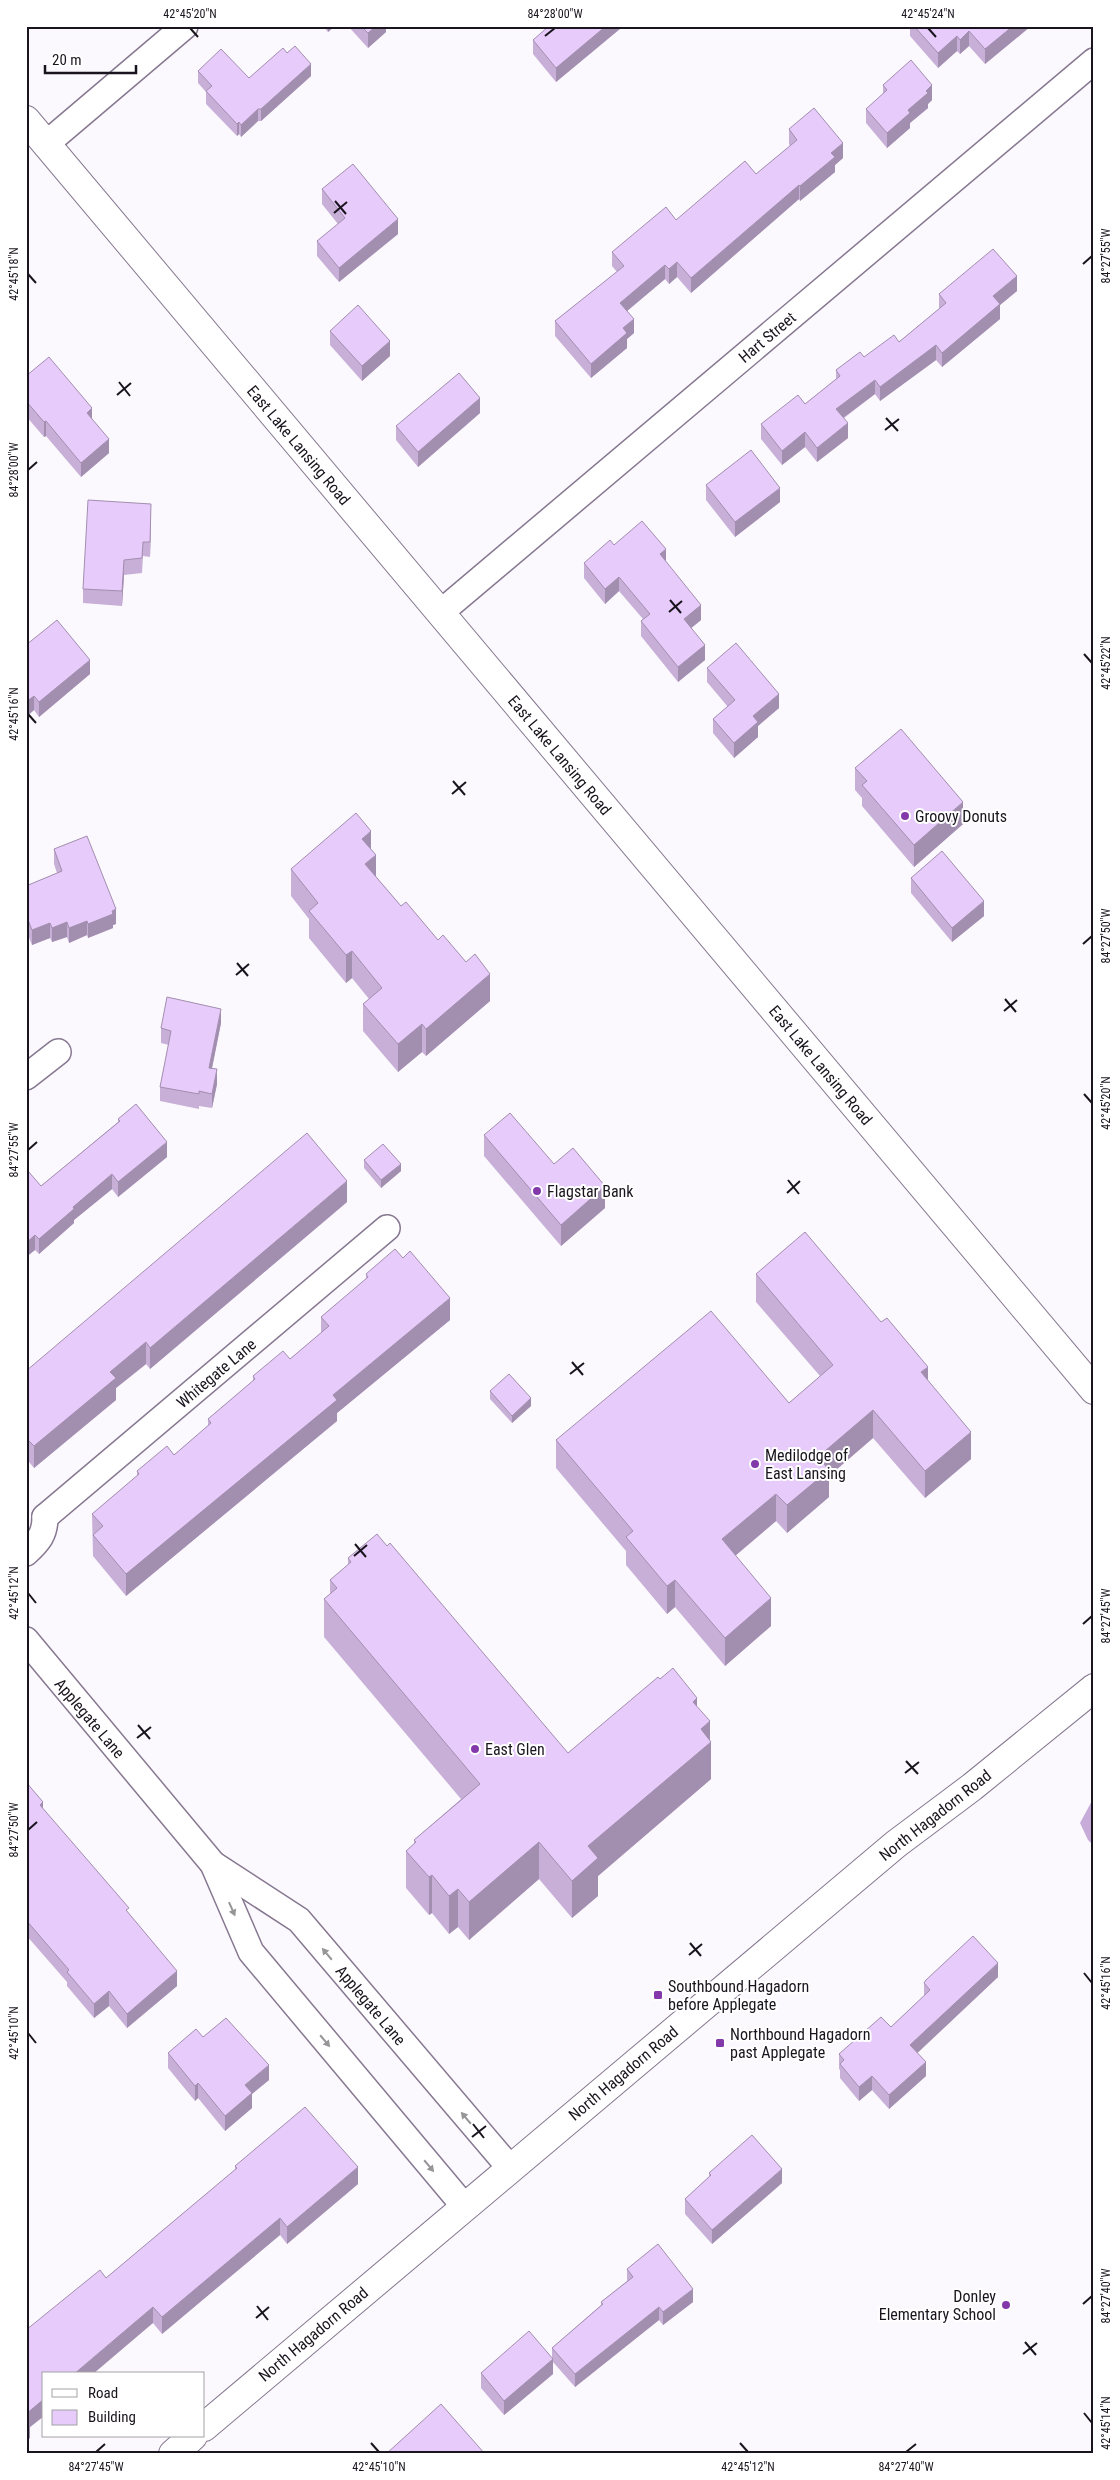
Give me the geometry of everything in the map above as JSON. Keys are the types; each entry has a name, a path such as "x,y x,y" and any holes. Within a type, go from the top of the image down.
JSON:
{"main road":[{"name":"East Lake Lansing Road","path":"26,120 1094,1390"},
{"name":"North Hagadorn Road","path":"205,2427 464,2206 896,1844 972,1787 1094,1688"},
{"path":"173,2454 191,2438"}],"street":[{"path":"46,144 185,26"},
{"name":"Hart Street","path":"440,613 1094,62"},
{"path":"26,1077 58,1052"},
{"name":"Whitegate Lane","path":"26,1553 39,1542 45,1531 36,1516 387,1228"},
{"name":"Applegate Lane","path":"30,1651 213,1864 298,1920 510,2168"},
{"name":"Applegate Lane","path":"213,1864 251,1952 464,2206"}],"shaded area":[{"path":"1094,1797 1094,1846 1088,1840 1080,1823"}],"building":[{"path":"361,26 376,26 368,33"},
{"path":"549,26 606,26 556,68 533,40"},
{"path":"914,26 1013,26 985,49 969,31 960,40 957,36 938,53"},
{"path":"295,46 311,64 241,125 239,122 237,124 206,91 212,86 198,71 221,49 249,78 283,48 287,53"},
{"path":"911,60 932,85 926,91 928,93 908,110 910,113 887,133 866,109 887,90 883,85"},
{"path":"814,108 843,143 831,153 835,157 799,185 691,278 677,262 669,269 665,265 620,303 634,319 623,328 627,333 591,364 555,321 624,266 612,252 666,207 676,220 745,161 756,174 797,140 789,129"},
{"path":"353,164 398,219 339,268 317,241 345,218 322,189"},
{"path":"993,249 1017,276 993,296 1000,304 942,353 936,345 880,387 875,380 836,409 848,423 817,448 805,432 782,451 761,424 798,395 805,404 840,376 836,370 860,352 864,357 894,335 899,342 946,303 939,294"},
{"path":"358,305 390,341 362,366 330,331"},
{"path":"49,357 92,408 87,413 109,439 81,463 46,421 44,422 26,401 26,376"},
{"path":"459,373 480,398 418,452 396,426"},
{"path":"751,450 780,488 735,522 706,485"},
{"path":"88,500 151,504 150,542 143,542 142,558 124,560 122,591 83,589"},
{"path":"642,521 666,549 660,554 701,605 684,619 705,645 678,667 641,621 650,614 619,577 605,589 584,563 610,540 614,545"},
{"path":"57,620 90,660 39,702 34,696 26,702 26,645"},
{"path":"736,643 779,694 753,716 758,722 734,743 713,719 735,700 707,668"},
{"path":"901,729 963,802 914,845 862,785 867,781 855,768"},
{"path":"356,813 371,831 362,839 376,855 365,864 401,906 406,902 438,940 443,935 466,962 475,954 490,974 426,1029 422,1024 398,1044 363,1004 382,988 352,951 346,955 309,911 318,903 291,869"},
{"path":"87,836 116,909 112,911 113,914 88,924 87,921 69,928 67,922 52,928 50,923 32,930 26,915 26,886 62,871 54,849"},
{"path":"942,851 984,901 952,928 911,878"},
{"path":"167,997 221,1009 209,1068 217,1069 212,1094 199,1091 199,1094 160,1087 171,1031 161,1028"},
{"path":"136,1104 167,1142 118,1182 112,1174 39,1239 35,1235 26,1243 26,1172 28,1171 41,1186 120,1121 118,1119"},
{"path":"510,1113 554,1164 573,1148 605,1186 561,1225 484,1135"},
{"path":"307,1133 347,1181 150,1348 146,1342 110,1372 116,1378 34,1446 29,1441 26,1443 26,1371"},
{"path":"383,1144 401,1164 381,1180 364,1160"},
{"name":"Medilodge of East Lansing","path":"805,1232 881,1322 887,1318 928,1367 921,1372 971,1432 925,1471 873,1410 818,1457 829,1470 787,1505 776,1494 722,1539 771,1598 725,1638 675,1580 667,1586 626,1537 633,1531 556,1440 711,1311 789,1403 833,1365 756,1274"},
{"path":"395,1249 403,1258 410,1251 450,1298 333,1395 337,1400 126,1574 93,1535 103,1526 92,1514 139,1474 137,1471 167,1446 174,1455 211,1423 208,1419 255,1379 253,1376 283,1351 290,1359 329,1326 321,1317 368,1277 366,1274"},
{"path":"509,1374 531,1398 512,1416 490,1391"},
{"name":"East Glen","path":"377,1534 387,1546 390,1543 568,1753 658,1677 660,1679 673,1668 697,1698 693,1702 710,1721 701,1729 711,1742 588,1846 598,1858 572,1881 539,1842 469,1902 458,1889 449,1896 432,1875 429,1877 406,1851 416,1842 414,1840 480,1784 324,1599 337,1588 330,1580 351,1562 348,1558"},
{"path":"26,1782 43,1802 40,1805 129,1908 126,1910 177,1971 127,2014 109,1991 94,2004 67,1972 69,1970 26,1920"},
{"path":"973,1936 998,1963 910,2045 926,2062 889,2095 872,2076 859,2087 840,2064 844,2060 839,2054 881,2017 891,2027 930,1990 924,1983 926,1980"},
{"path":"226,2018 269,2065 245,2085 252,2093 225,2116 198,2083 195,2086 168,2053 196,2029 203,2037"},
{"path":"305,2107 358,2167 287,2227 280,2218 162,2317 153,2307 76,2372 42,2372 42,2401 26,2414 26,2330 100,2270 106,2278 237,2168 235,2166"},
{"path":"752,2135 782,2169 712,2230 685,2199 711,2175 709,2173"},
{"path":"658,2244 693,2289 663,2312 659,2307 575,2374 552,2348 603,2304 601,2302 633,2277 627,2269"},
{"path":"529,2331 553,2359 504,2401 481,2373"},
{"path":"441,2404 485,2454 386,2454"},
{"path":"26,2417 30,2422 26,2425"}],"place":[{"name":"Groovy Donuts","path":"905,816"},
{"name":"Flagstar Bank","path":"537,1191"},
{"name":"Medilodge of East Lansing","path":"755,1464"},
{"name":"East Glen","path":"475,1749"},
{"name":"Southbound Hagadorn before Applegate","path":"658,1995"},
{"name":"Northbound Hagadorn past Applegate","path":"720,2043"},
{"name":"Donley Elementary School","path":"1006,2305"}]}
